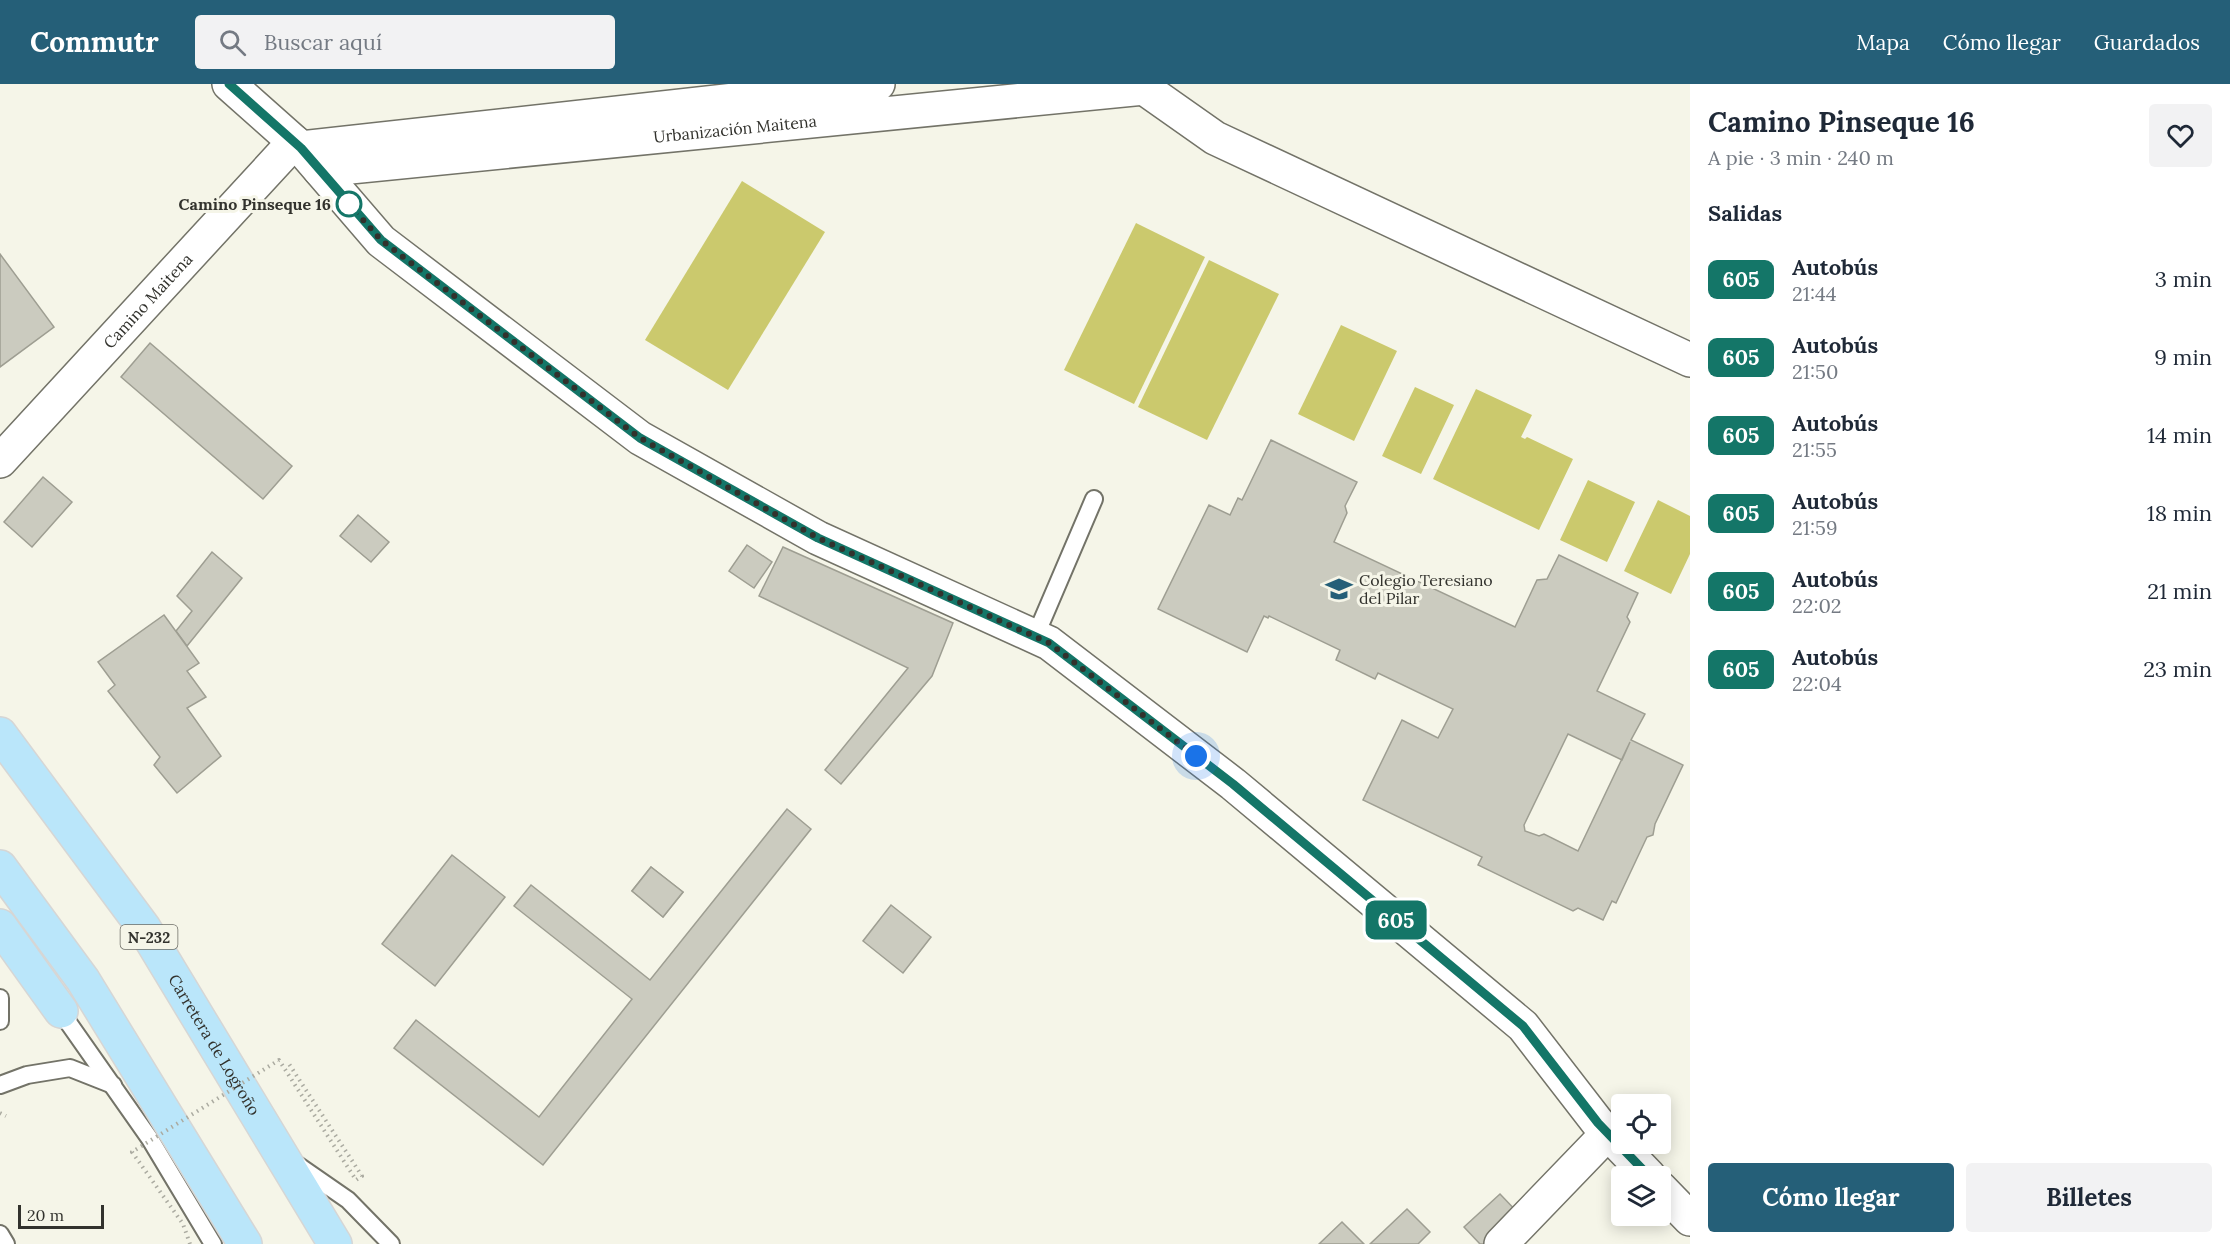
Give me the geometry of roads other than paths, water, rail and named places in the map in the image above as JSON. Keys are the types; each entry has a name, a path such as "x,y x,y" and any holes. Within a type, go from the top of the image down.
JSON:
{"highway":[{"name":"Carretera de Logroño","path":"0,734 144,928 335,1244"},
{"path":"0,867 83,980 245,1244"},
{"path":"0,926 61,1011"}],"street":[{"path":"229,84 305,153 381,240 640,438 818,538 1049,643 1233,784 1523,1026 1608,1133 1639,1166"},
{"path":"305,153 878,84"},
{"path":"1145,86 1215,138 1690,360"},
{"name":"Urbanización Maitena","path":"305,153 1145,86"},
{"name":"Camino Maitena","path":"0,461 305,153"},
{"path":"1501,1244 1608,1133"},
{"path":"1671,1199 1690,1219"}],"lane":[{"path":"1035,637 1094,499"},
{"path":"0,942 61,1011 150,1139 213,1244"},
{"path":"0,998 0,1021"},
{"path":"0,1085 27,1075 70,1068 113,1085"},
{"path":"279,1152 348,1200 391,1244"},
{"path":"0,1234 6,1244"}],"place":[{"name":"Camino Pinseque 16","path":"349,204"},
{"name":"Colegio Teresiano del Pilar","path":"1339,589"}]}
